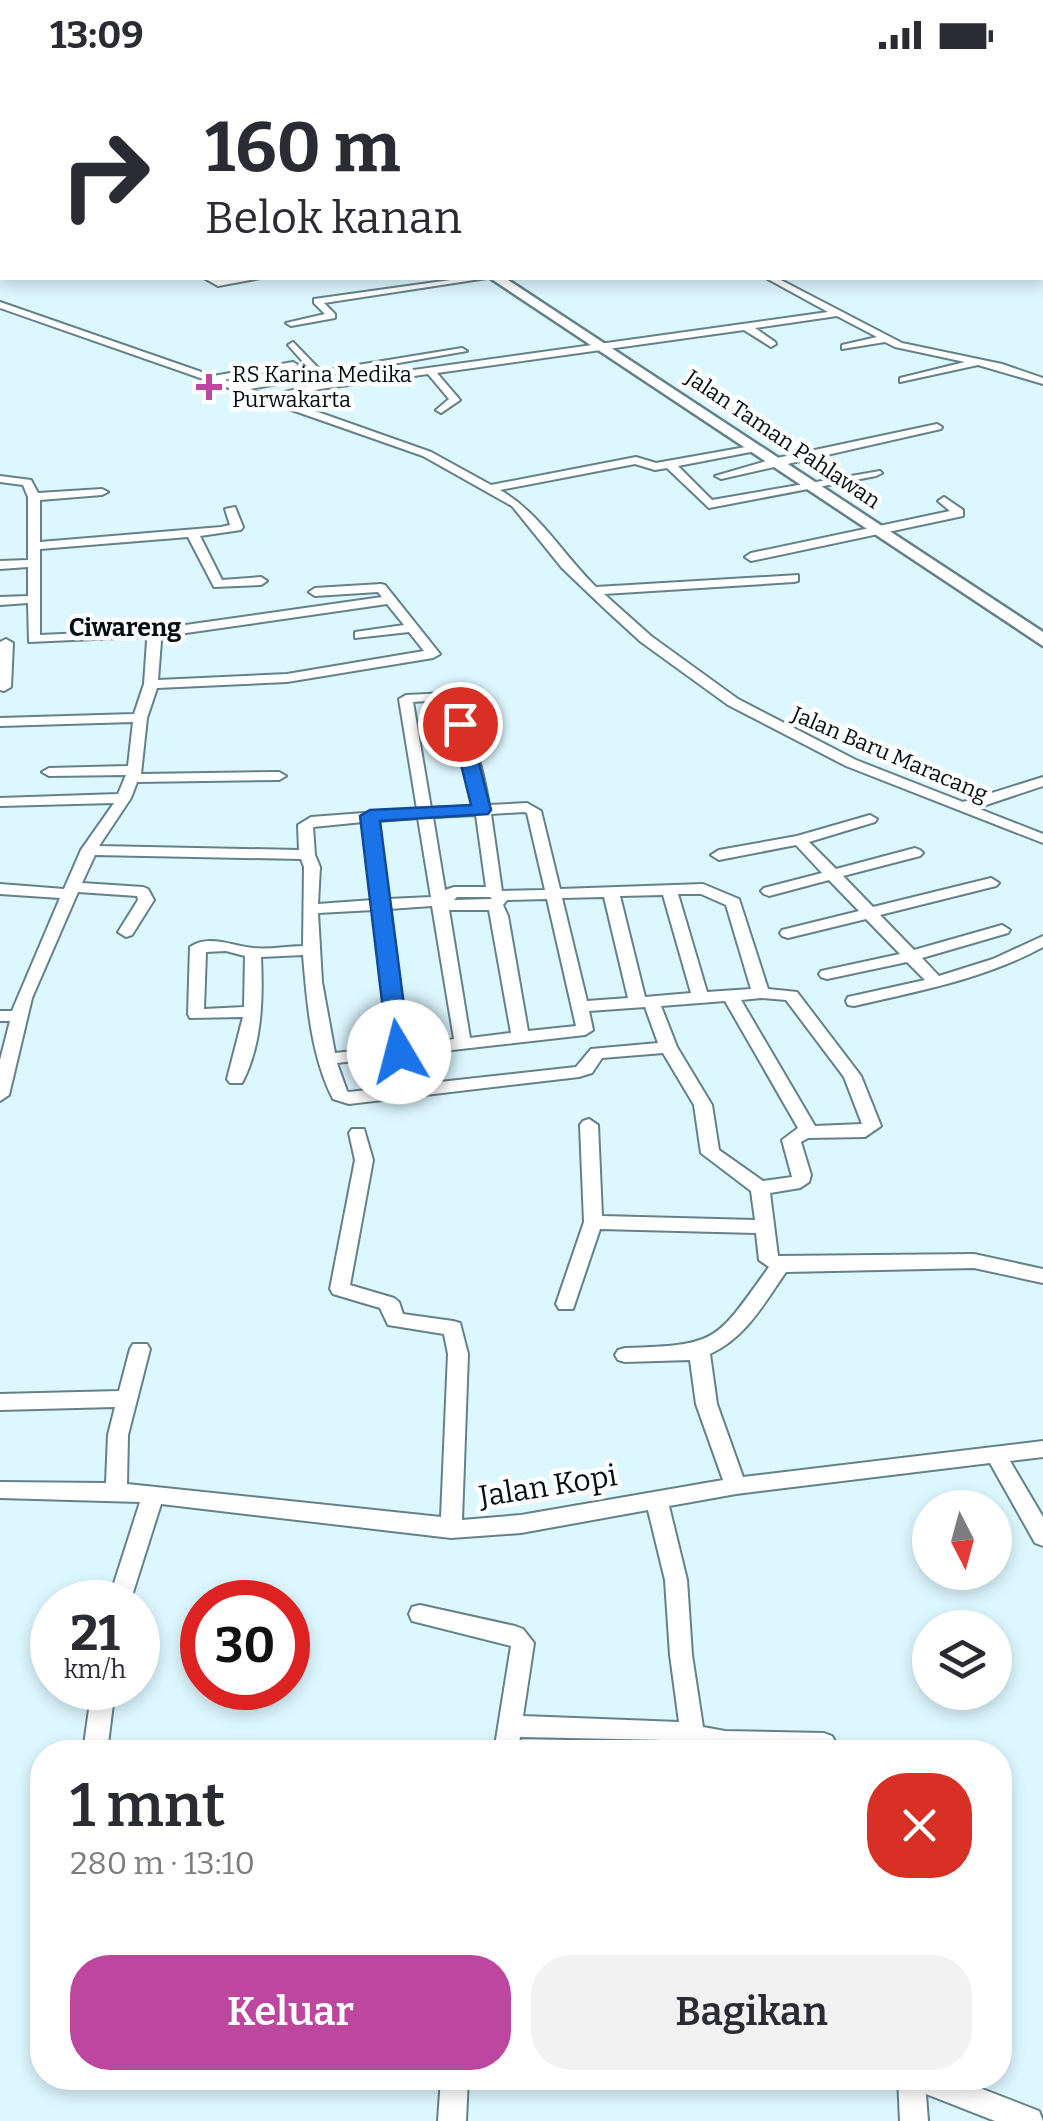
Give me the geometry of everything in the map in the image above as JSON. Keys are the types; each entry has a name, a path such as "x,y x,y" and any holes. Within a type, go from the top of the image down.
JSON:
{"main road":[{"name":"Jalan Taman Pahlawan","path":"500,280 1043,640"}],"street":[{"path":"213,280 218,283 241,280"},
{"path":"291,323 332,315 317,301 468,280"},
{"path":"775,280 884,339 1043,381"},
{"name":"Jalan Baru Maracang","path":"0,305 406,445 493,488 516,504 592,591 646,640 734,702 818,748 1043,839"},
{"path":"273,398 320,386 836,314"},
{"path":"322,318 334,330"},
{"path":"747,327 770,344"},
{"path":"846,348 884,339"},
{"path":"293,345 312,367"},
{"path":"215,378 462,351"},
{"path":"443,354 458,369"},
{"path":"904,380 980,362"},
{"path":"242,387 312,367"},
{"path":"432,373 454,400 441,410"},
{"path":"722,476 938,426"},
{"path":"493,488 636,460 652,467 756,448"},
{"path":"670,465 709,504 876,473"},
{"path":"0,479 27,482 34,497 34,639"},
{"path":"34,497 102,492"},
{"path":"751,557 959,513 944,501"},
{"path":"36,546 193,535 237,527 232,509"},
{"path":"193,535 218,584 261,580"},
{"path":"0,565 36,563"},
{"path":"592,591 794,578"},
{"path":"151,684 287,678 433,654 378,587 315,592"},
{"path":"0,600 33,599"},
{"path":"4,687 3,644 150,634 391,600"},
{"path":"360,635 414,628"},
{"path":"0,1095 24,998 89,850 124,798 140,756 140,718 151,684 154,641 150,634"},
{"path":"463,1044 442,900 405,701 441,695 460,724 482,810 520,1036"},
{"path":"0,722 140,718"},
{"path":"48,772 279,776"},
{"path":"961,808 1043,780"},
{"path":"0,802 124,798"},
{"path":"327,1059 584,1031 534,811 527,808 370,816 308,821 304,825 306,854 312,867 312,950 327,1059 338,1095 348,1098 579,1072 586,1069 597,1052 668,1048"},
{"path":"370,816 399,1052"},
{"path":"719,855 799,840 870,819"},
{"path":"799,840 936,982"},
{"path":"89,850 306,854"},
{"path":"769,891 915,853"},
{"path":"788,933 991,883"},
{"path":"0,889 143,892 146,900 126,932"},
{"path":"668,890 700,996"},
{"path":"311,910 442,900 460,906 495,897 553,894 703,890 733,902 761,992"},
{"path":"579,1007 644,1003 761,992 791,996 852,1076 872,1126 866,1131 808,1132 791,1140 802,1175 800,1182 760,1188 710,1153 703,1105 644,1003 611,893"},
{"path":"827,974 911,956 1002,930"},
{"path":"854,1000 936,982 1012,957 1043,940"},
{"path":"252,1012 200,1016 195,1011 198,947 226,946 253,953 312,950"},
{"path":"236,1079 246,1054 252,1012 253,953"},
{"path":"730,995 798,1107 808,1132"},
{"path":"0,1016 21,1016"},
{"path":"566,1304 593,1222 590,1125"},
{"path":"358,1134 364,1160 340,1289 386,1303 395,1320 453,1328 458,1354 451,1529"},
{"path":"760,1188 769,1260 782,1265 974,1261 1043,1276"},
{"path":"593,1222 764,1228"},
{"path":"625,1355 700,1351 722,1341 748,1313 782,1265"},
{"path":"116,1492 118,1435 140,1349"},
{"path":"700,1351 700,1384 719,1448 736,1486"},
{"path":"0,1402 126,1399"},
{"name":"Jalan Kopi","path":"0,1490 116,1492 451,1529 490,1528 736,1486 1043,1449"},
{"path":"996,1455 1043,1537"},
{"path":"126,1580 154,1496"},
{"path":"656,1499 676,1580 681,1655 694,1740"},
{"path":"420,1614 520,1638 524,1647 508,1740"},
{"path":"96,1740 100,1710"},
{"path":"510,1726 664,1730 685,1740"},
{"path":"452,2121 454,2090"},
{"path":"913,2090 914,2121"},
{"path":"951,2090 1029,2121"}],"place":[{"name":"RS Karina Medika Purwakarta","path":"209,387"}],"district":[{"name":"Ciwareng","path":"125,628"}],"route":[{"path":"399,1052 370,816 482,810 460,724"}]}
